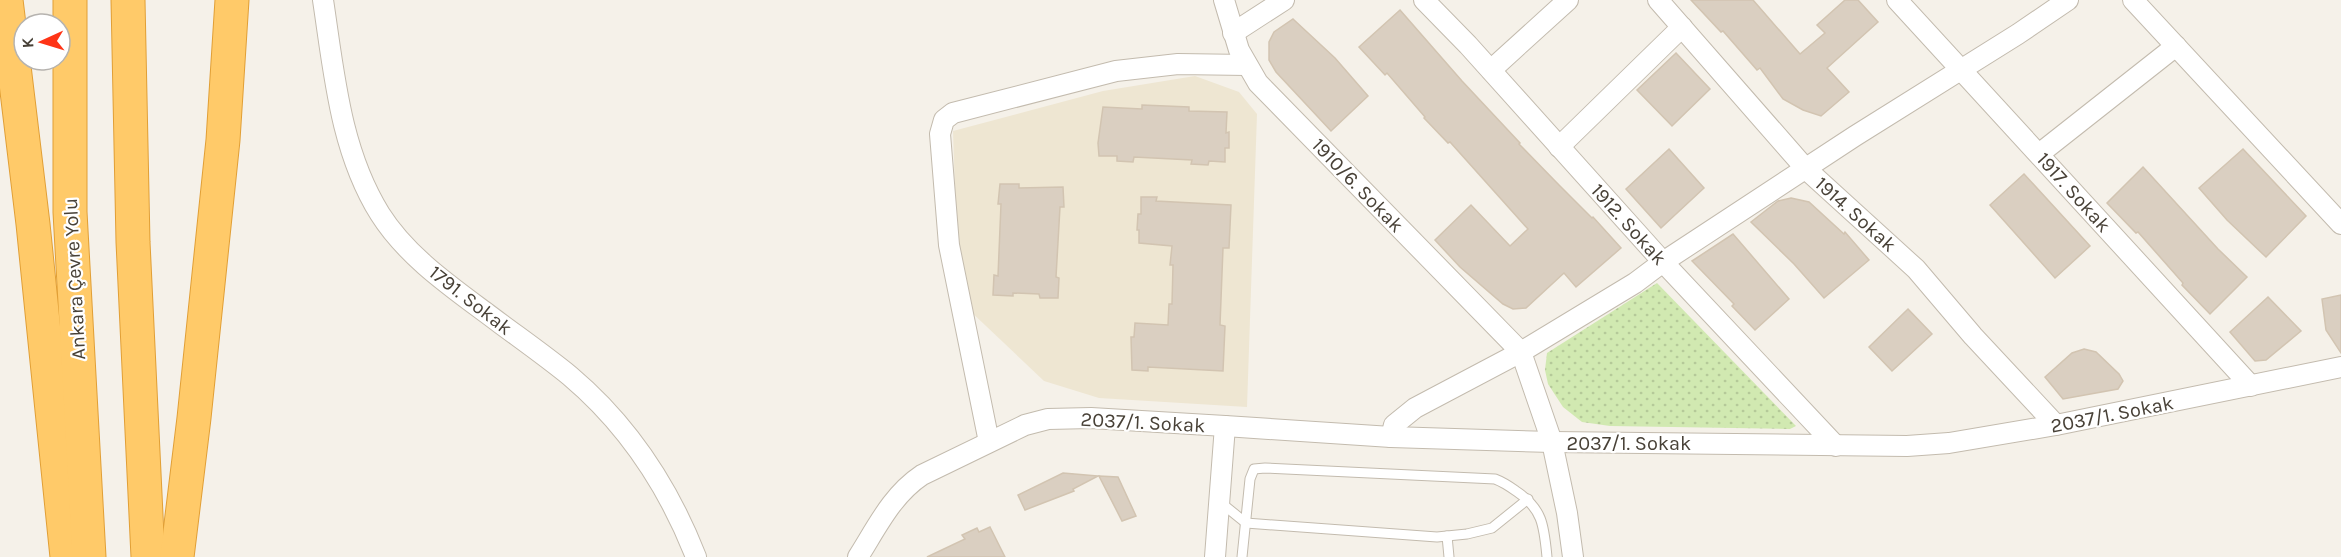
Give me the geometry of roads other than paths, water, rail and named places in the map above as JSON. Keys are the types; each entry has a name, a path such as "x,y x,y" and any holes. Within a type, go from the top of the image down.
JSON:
{"highway":[{"path":"6,0 33,224 67,557"},
{"name":"Ankara Çevre Yolu","path":"70,0 70,212 89,557"},
{"path":"128,0 133,242 148,557"},
{"path":"177,557 221,163 232,0"}],"street":[{"name":"1791. Sokak","path":"323,0 345,128 353,155 381,215 417,256 450,285 570,377 607,411 633,442 681,517 696,557"},
{"name":"1910/6. Sokak","path":"1224,0 1233,33 1258,84 1521,352"},
{"path":"1233,33 1284,0"},
{"name":"1912. Sokak","path":"1424,0 1491,70 1663,262 1836,446"},
{"path":"1491,70 1568,0"},
{"name":"1914. Sokak","path":"1658,0 1806,169 1916,269 1973,336 2056,425"},
{"name":"1917. Sokak","path":"1897,0 2251,386"},
{"path":"1391,437 1394,425 1415,408 1521,352 1635,282 2068,0"},
{"path":"2133,0 2341,224"},
{"path":"1559,147 1682,27"},
{"path":"2039,154 2176,46"},
{"path":"989,442 948,237 940,134 944,120 958,111 1116,71 1178,64 1247,65"},
{"path":"1521,352 1552,442 1567,513 1573,557"},
{"name":"2037/1. Sokak","path":"858,557 897,495 922,475 1026,424 1048,418 1091,418 1391,437 1552,442 1907,446 1949,443 2056,425 2341,367"},
{"path":"1215,557 1225,426"}],"lane":[{"path":"1242,557 1250,479 1254,469 1257,468 1489,478 1501,481 1528,499 1542,517 1547,557"},
{"path":"1220,502 1246,523 1447,536 1492,528 1528,499"},
{"path":"1447,536 1449,557"}]}
